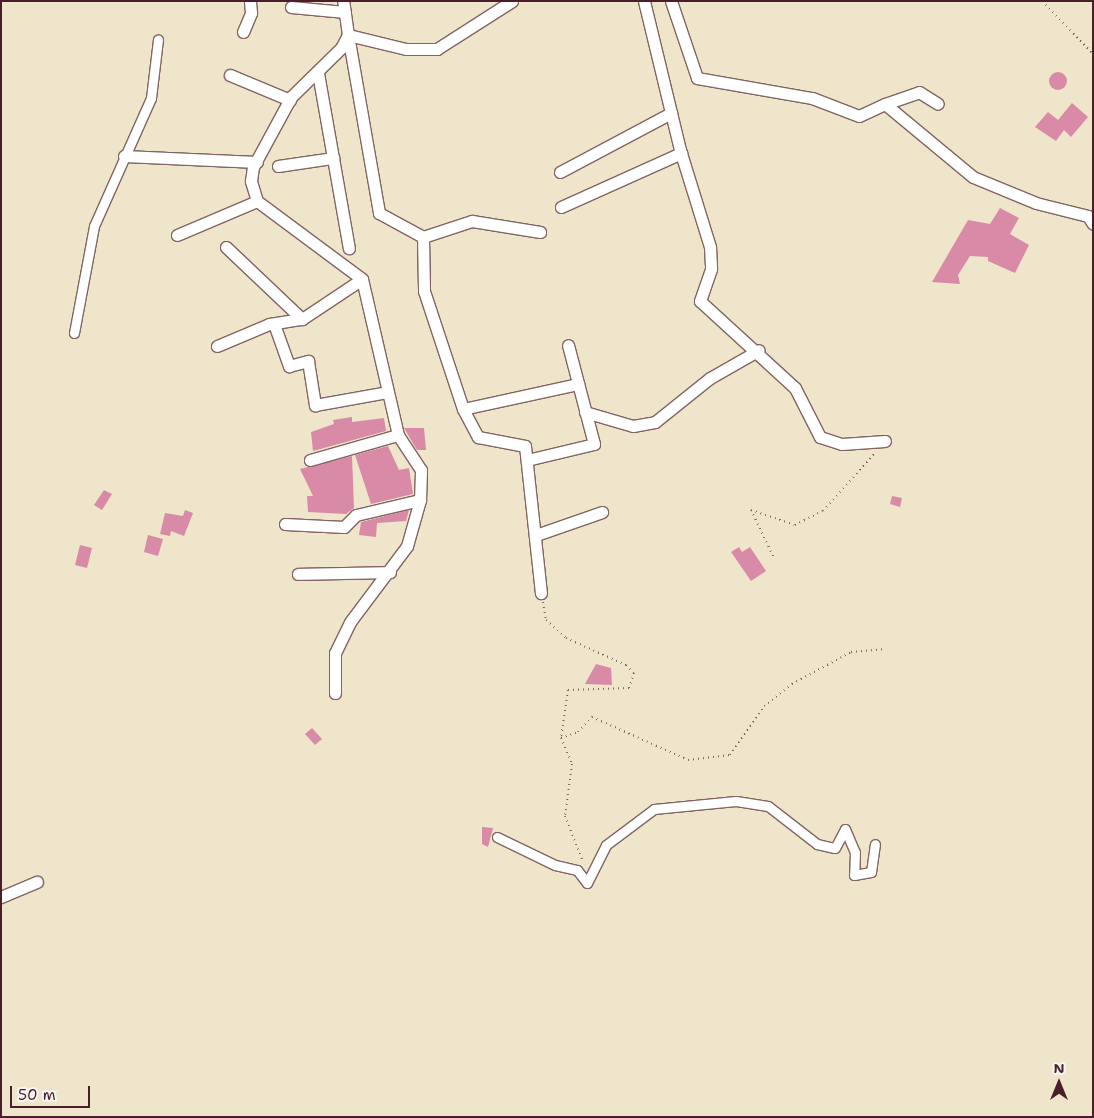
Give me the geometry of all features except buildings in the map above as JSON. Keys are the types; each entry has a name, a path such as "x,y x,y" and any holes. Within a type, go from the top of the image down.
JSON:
{"street":[{"path":"243,32 251,13 250,1"},
{"path":"348,35 406,49 437,49 512,1"},
{"path":"644,1 681,153 710,247 711,269 700,301 759,350 796,388 820,437 842,444 885,441"},
{"path":"671,1 697,78 812,98 859,116 919,92 938,104"},
{"path":"291,7 345,4 348,35 379,212 423,237 472,221 540,232"},
{"path":"335,693 335,653 350,622 390,572 407,546 420,500 421,470 398,435 362,279 257,201 251,181 257,162 290,100 318,73 348,35"},
{"path":"74,334 94,226 151,98 158,39"},
{"path":"318,73 349,248"},
{"path":"230,76 290,100"},
{"path":"886,104 973,177 1036,204 1088,216 1093,224"},
{"path":"560,172 671,113"},
{"path":"561,207 681,153"},
{"path":"124,156 257,162"},
{"path":"278,166 333,158"},
{"path":"176,235 257,201"},
{"path":"423,237 424,291 463,409 478,437 525,446 541,592"},
{"path":"226,247 302,319"},
{"path":"217,346 274,324 302,319 362,279"},
{"path":"274,324 289,366 308,361 315,405 387,392"},
{"path":"526,460 594,444 568,345"},
{"path":"585,412 634,426 655,422 710,378 759,350"},
{"path":"463,409 578,384"},
{"path":"310,460 398,435"},
{"path":"285,524 344,527 356,515 420,500"},
{"path":"536,535 602,512"},
{"path":"298,574 390,572"},
{"path":"497,837 555,865 577,870 587,883 606,845 654,809 736,801 768,806 817,844 835,848 845,829 855,852 854,875 871,872 875,844"},
{"path":"1,897 37,882"}],"path":[{"path":"1042,1 1093,54"},
{"path":"774,558 751,510 795,525 823,510 845,490 885,441"},
{"path":"541,592 546,620 566,638 626,665 634,673 629,688 568,690 562,738 572,764 565,816 589,880"},
{"path":"562,738 578,732 592,717 688,760 730,755 764,706 792,684 852,652 883,649"}]}
